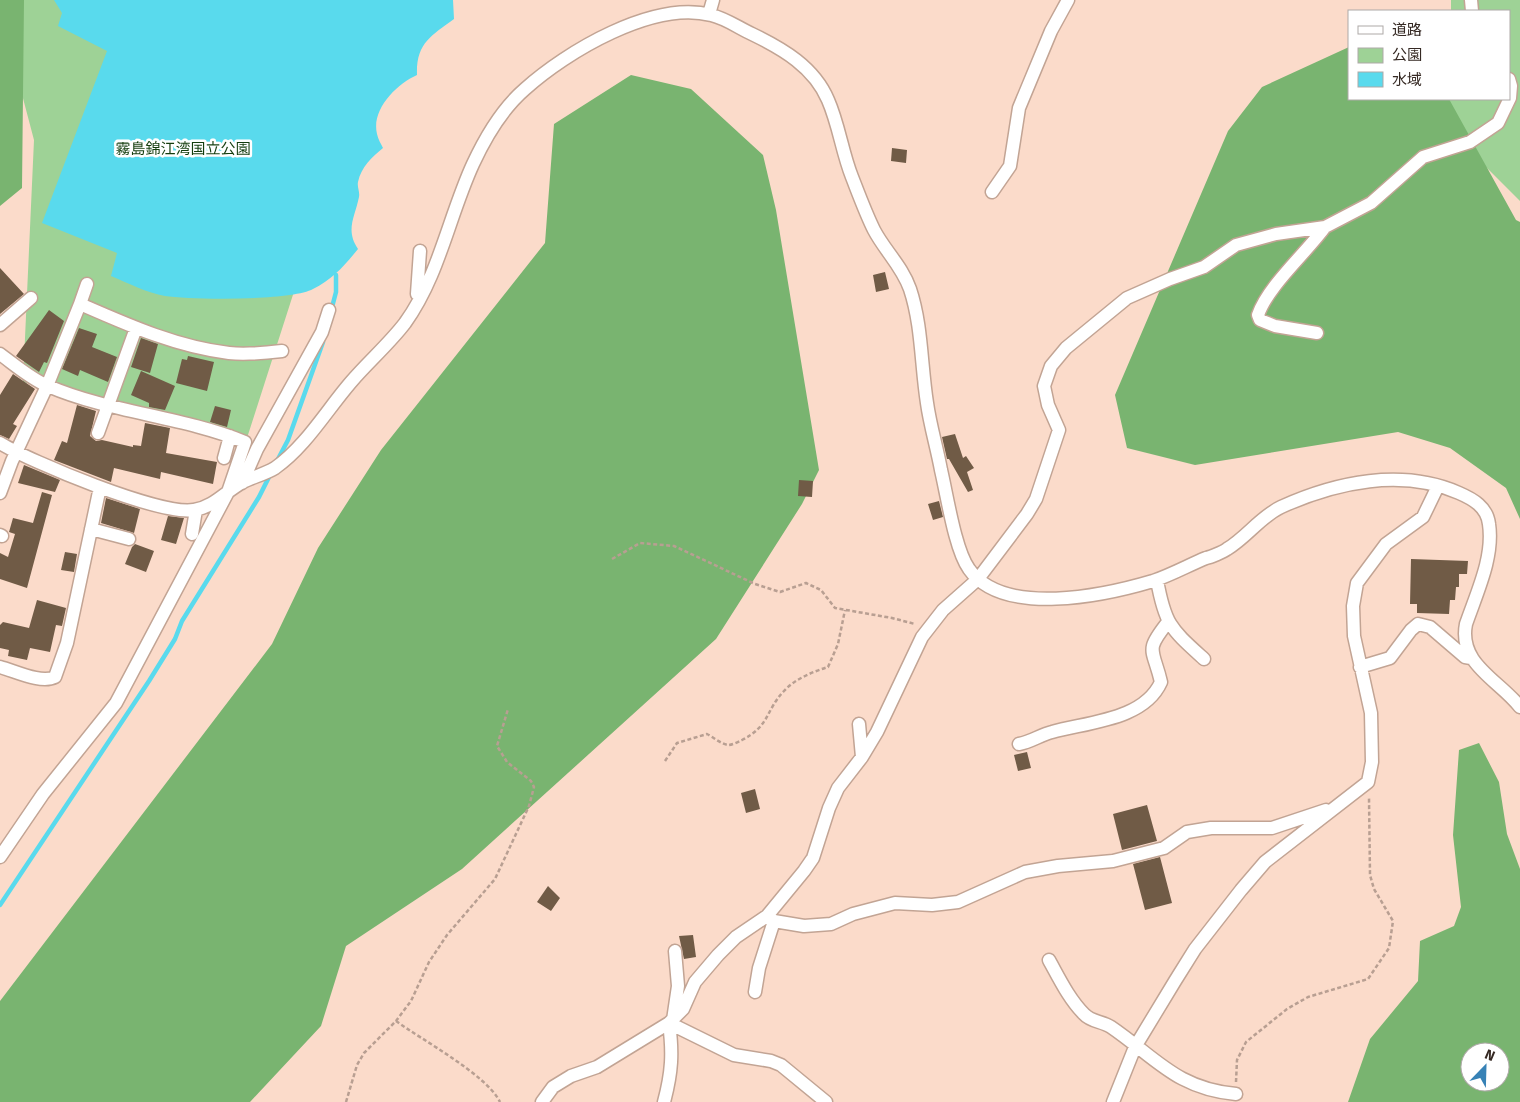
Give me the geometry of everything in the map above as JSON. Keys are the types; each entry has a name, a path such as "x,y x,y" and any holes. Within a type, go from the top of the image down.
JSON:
{"street":[{"path":"709,14 713,0"},
{"path":"992,192 1010,166 1019,108 1051,31 1068,0"},
{"path":"0,443 16,452 100,487 178,510 196,510 215,502 242,483 273,469 314,430 348,386 406,322 427,282 473,164 495,125 522,91 569,57 617,28 642,19 675,13 709,14 780,48 811,73 827,96 849,170 876,233 896,259 910,288 920,333 927,406 954,532 967,566 978,579 1004,593 1030,599 1070,599 1157,580 1226,551 1272,511 1305,496 1381,479 1413,480 1438,486 1472,498 1484,511 1489,523 1490,549 1464,633 1471,658 1510,694 1520,708"},
{"path":"1510,83 1510,98"},
{"path":"755,992 770,918 813,858 829,808 838,788 862,757 877,732 907,665 942,610 978,579 1027,514 1036,498 1059,430 1048,405 1044,386 1051,366 1066,348 1127,298 1170,278 1204,267 1236,245 1276,234 1325,226 1371,203 1423,157 1470,142 1498,122 1509,100"},
{"path":"1317,332 1275,326 1260,320 1258,315 1272,289 1310,247 1325,226"},
{"path":"416,303 420,251"},
{"path":"0,493 16,452 47,386 87,284"},
{"path":"0,325 31,298"},
{"path":"80,304 136,328 192,346 229,353 282,351"},
{"path":"242,483 257,450 322,332 330,310"},
{"path":"98,433 136,328"},
{"path":"0,354 47,386 230,436 244,442 228,492 116,703 43,794 0,857"},
{"path":"224,458 230,436"},
{"path":"1113,1102 1135,1047 1195,950 1265,862 1368,782 1372,762 1371,713 1354,636 1353,606 1357,584 1386,544 1423,516 1438,486"},
{"path":"0,667 50,680 55,677 67,643 83,576 90,529 100,487"},
{"path":"192,534 196,510"},
{"path":"90,529 129,539"},
{"path":"1157,580 1168,622 1177,634 1204,659"},
{"path":"1019,744 1050,733 1112,717 1136,708 1150,700 1161,682 1152,655 1152,644 1168,622"},
{"path":"1360,667 1390,658 1411,630 1418,624 1430,626 1465,657 1471,658"},
{"path":"859,724 862,757"},
{"path":"542,1102 552,1087 572,1076 597,1067 671,1021 683,1009 695,982 718,955 736,937 770,918 804,926 831,924 853,914 895,903 932,905 958,902 1026,872 1058,866 1113,861 1164,848 1187,832 1211,828 1272,828 1340,805"},
{"path":"664,1102 673,1053 671,1021 678,986 674,951"},
{"path":"1049,960 1084,1015 1110,1026 1135,1047 1180,1079 1201,1087 1236,1094"},
{"path":"671,1021 734,1055 771,1061 781,1065 826,1102"}],"path":[{"path":"612,559 640,543 674,546 755,584 780,592 806,583 821,590 835,608 892,618 929,628"},
{"path":"665,762 677,743 707,734 728,744 737,743 757,732 767,719 773,704 785,690 797,681 828,667 838,644 845,610"},
{"path":"346,1102 357,1065 364,1053 396,1021 411,1002 429,962 446,935 495,879 529,806 534,788 531,781 507,762 496,746 508,709"},
{"path":"1236,1094 1237,1060 1246,1042 1287,1010 1308,997 1368,979 1389,948 1393,921 1374,889 1370,875 1368,782"},
{"path":"396,1021 468,1070 500,1102"}],"green space":[{"name":"霧島錦江湾国立公園","path":"0,0 431,0 368,61 247,438 23,382 34,140 0,11"},
{"path":"0,0 24,0 22,188 0,206"},
{"path":"1451,0 1520,0 1520,201 1448,129 1449,100 1510,100 1510,10 1451,10"},
{"path":"1348,47 1348,100 1450,100 1516,220 1520,222 1520,519 1506,488 1450,448 1398,432 1195,465 1127,448 1115,395 1228,131 1262,87"},
{"path":"631,75 691,89 763,155 776,210 819,470 802,504 716,639 462,869 346,946 321,1026 250,1102 0,1102 0,1001 272,644 318,548 381,450 545,243 554,124"},
{"path":"1479,743 1499,782 1507,834 1520,869 1520,1102 1348,1102 1370,1039 1418,981 1420,941 1454,926 1461,907 1453,835 1459,750"}],"water":[{"name":"霧島錦江湾国立公園","path":"54,0 453,0 454,19 426,41 419,55 417,75 401,84 382,107 376,125 377,136 383,148 368,163 359,177 359,197 352,223 352,236 358,249 343,266 320,285 301,293 263,298 196,298 158,295 111,276 117,253 42,223 107,51 58,26 62,13"}],"building":[{"path":"892,148 907,150 906,163 891,161"},
{"path":"0,268 24,294 0,314"},
{"path":"885,272 889,289 876,292 873,275"},
{"path":"49,310 64,321 47,363 44,362 39,372 16,356"},
{"path":"79,328 97,334 92,347 117,357 108,382 80,370 78,376 62,369"},
{"path":"141,338 158,344 150,373 131,367"},
{"path":"188,356 214,362 207,391 176,383 182,359 187,360"},
{"path":"141,371 175,386 165,410 149,407 149,403 131,395"},
{"path":"13,374 35,389 13,424 17,426 9,439 0,435 0,395"},
{"path":"77,405 96,411 90,436 96,441 102,440 133,447 133,445 141,446 145,423 170,428 166,453 217,462 213,484 161,472 160,479 114,468 111,482 54,460 62,441 67,443"},
{"path":"215,406 231,410 227,427 210,422"},
{"path":"955,434 963,458 966,456 974,468 967,472 973,490 968,492 949,459 947,459 942,437"},
{"path":"24,465 60,480 55,492 18,483"},
{"path":"799,480 813,481 812,497 798,496"},
{"path":"42,492 52,495 27,588 0,579 0,553 8,557 15,534 9,532 13,518 33,523"},
{"path":"106,498 140,509 134,533 101,523"},
{"path":"939,501 943,517 933,520 928,504"},
{"path":"168,516 184,518 176,544 161,540"},
{"path":"135,544 154,551 146,572 125,564"},
{"path":"65,552 77,554 74,572 61,570"},
{"path":"1411,559 1468,561 1467,574 1459,574 1459,587 1456,587 1455,600 1450,600 1449,614 1417,613 1417,604 1410,604"},
{"path":"37,600 66,608 62,626 56,625 50,652 30,648 27,660 8,656 9,650 0,648 0,625 3,622 29,628"},
{"path":"1027,752 1031,768 1018,771 1014,755"},
{"path":"755,789 760,809 746,813 741,793"},
{"path":"1147,805 1157,841 1122,850 1113,814"},
{"path":"1160,857 1172,903 1145,910 1133,864"},
{"path":"548,886 560,898 551,911 537,902"},
{"path":"693,935 696,957 684,959 679,936"}],"waterway":[{"path":"331,311 336,292 336,275"},
{"path":"277,461 288,440 323,342"},
{"path":"0,905 149,681 175,639 182,621 259,497 270,475"}]}
